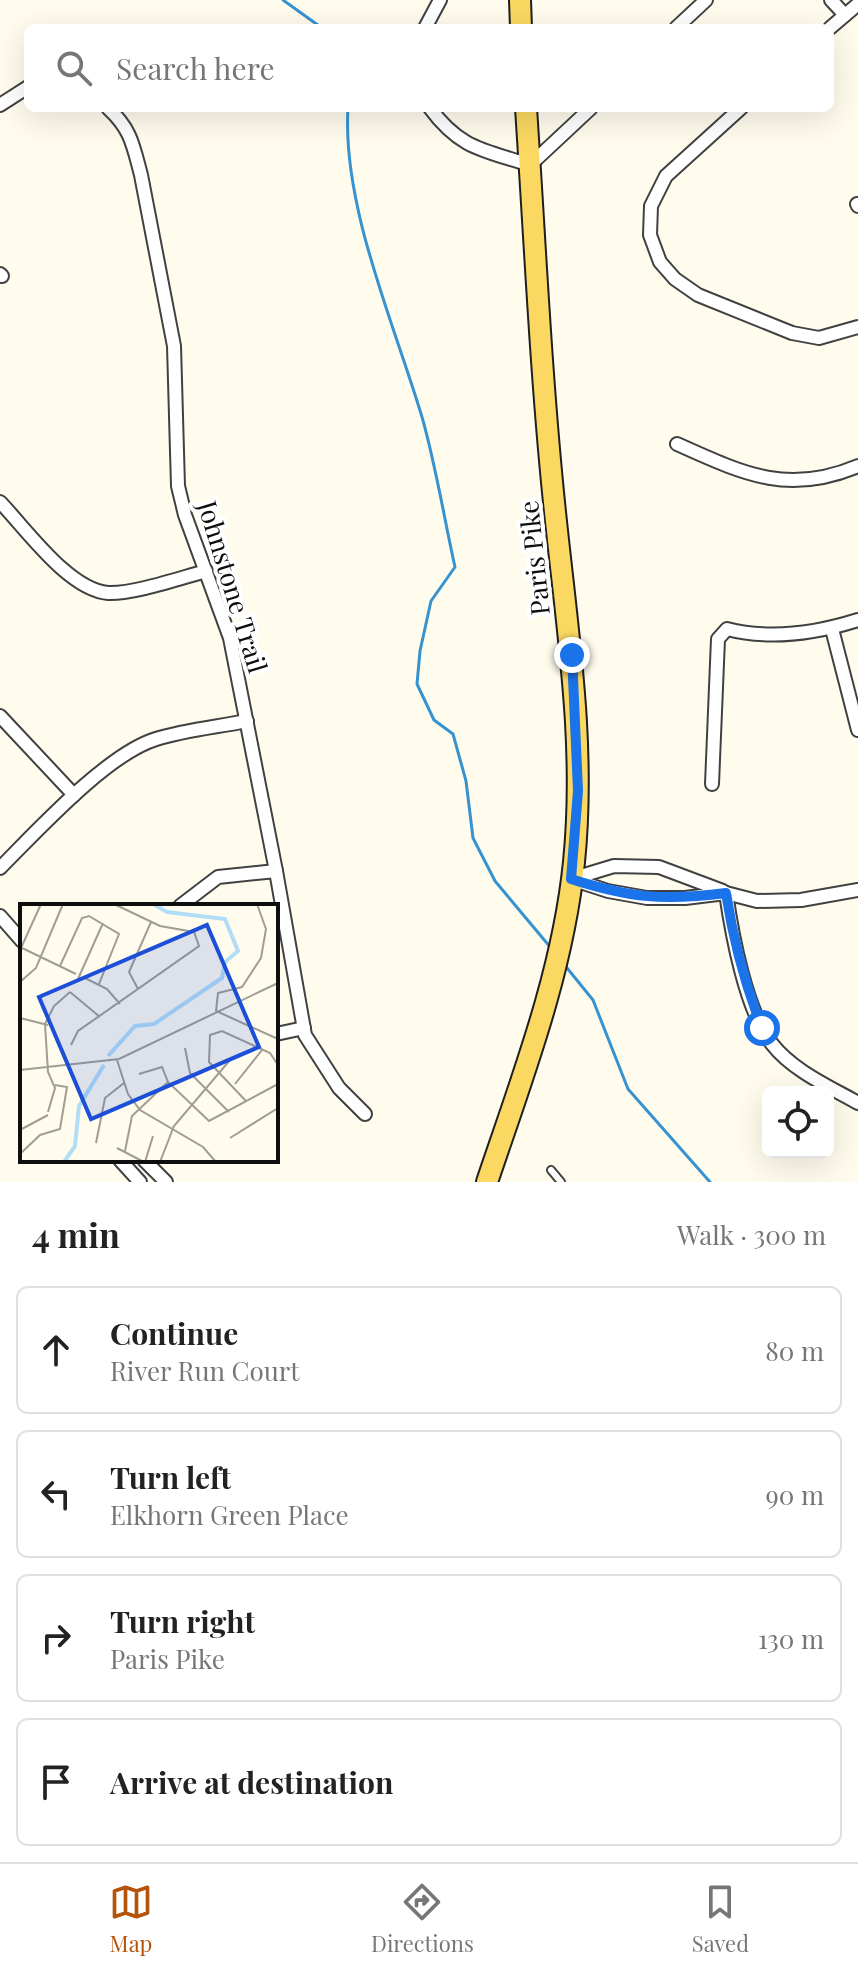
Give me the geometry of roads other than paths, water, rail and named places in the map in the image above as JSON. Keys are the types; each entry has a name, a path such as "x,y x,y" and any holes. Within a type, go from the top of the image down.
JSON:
{"main road":[{"path":"520,0 521,24"},
{"name":"Paris Pike","path":"487,1182 560,947 571,879 578,791 572,655 543,384 526,112"}],"street":[{"path":"427,24 440,0"},
{"path":"680,24 706,0"},
{"path":"831,0 845,15"},
{"path":"834,25 858,4"},
{"path":"0,105 6,98 24,89"},
{"name":"Johnstone Trail","path":"112,112 123,122 141,175 174,346 178,486 185,515 230,638 305,1035 339,1088 365,1114"},
{"path":"433,112 443,127 462,143 530,165 587,112"},
{"path":"737,112 666,176 651,206 650,235 660,262 675,279 698,295 792,333 819,338 858,327"},
{"path":"677,444 721,464 768,480 839,474 858,466"},
{"path":"0,502 80,584 108,593 206,571"},
{"path":"712,784 718,639 722,633 727,629 781,635 832,629 858,620"},
{"path":"832,629 858,730"},
{"path":"0,716 74,795"},
{"path":"0,868 74,795 123,756 154,739 247,721"},
{"path":"571,879 614,866 659,867 726,893 757,901 787,901 858,890"},
{"path":"183,904 218,877 276,871"},
{"path":"571,879 608,891 647,898 685,898 726,893"},
{"path":"726,893 731,929 752,1003 773,1045 802,1070 858,1103"},
{"path":"0,916 20,939"},
{"path":"278,1034 304,1028"},
{"path":"122,1162 140,1182"},
{"path":"146,1162 166,1182"}],"lane":[{"path":"551,1170 561,1182"}],"waterway":[{"path":"283,0 316,24"},
{"path":"348,112 348,146 361,224 422,417 455,567 431,601 420,651 417,684 434,720 453,734 466,781 473,838 495,881 551,948"},
{"path":"563,963 593,1000 628,1089 710,1182"}]}
